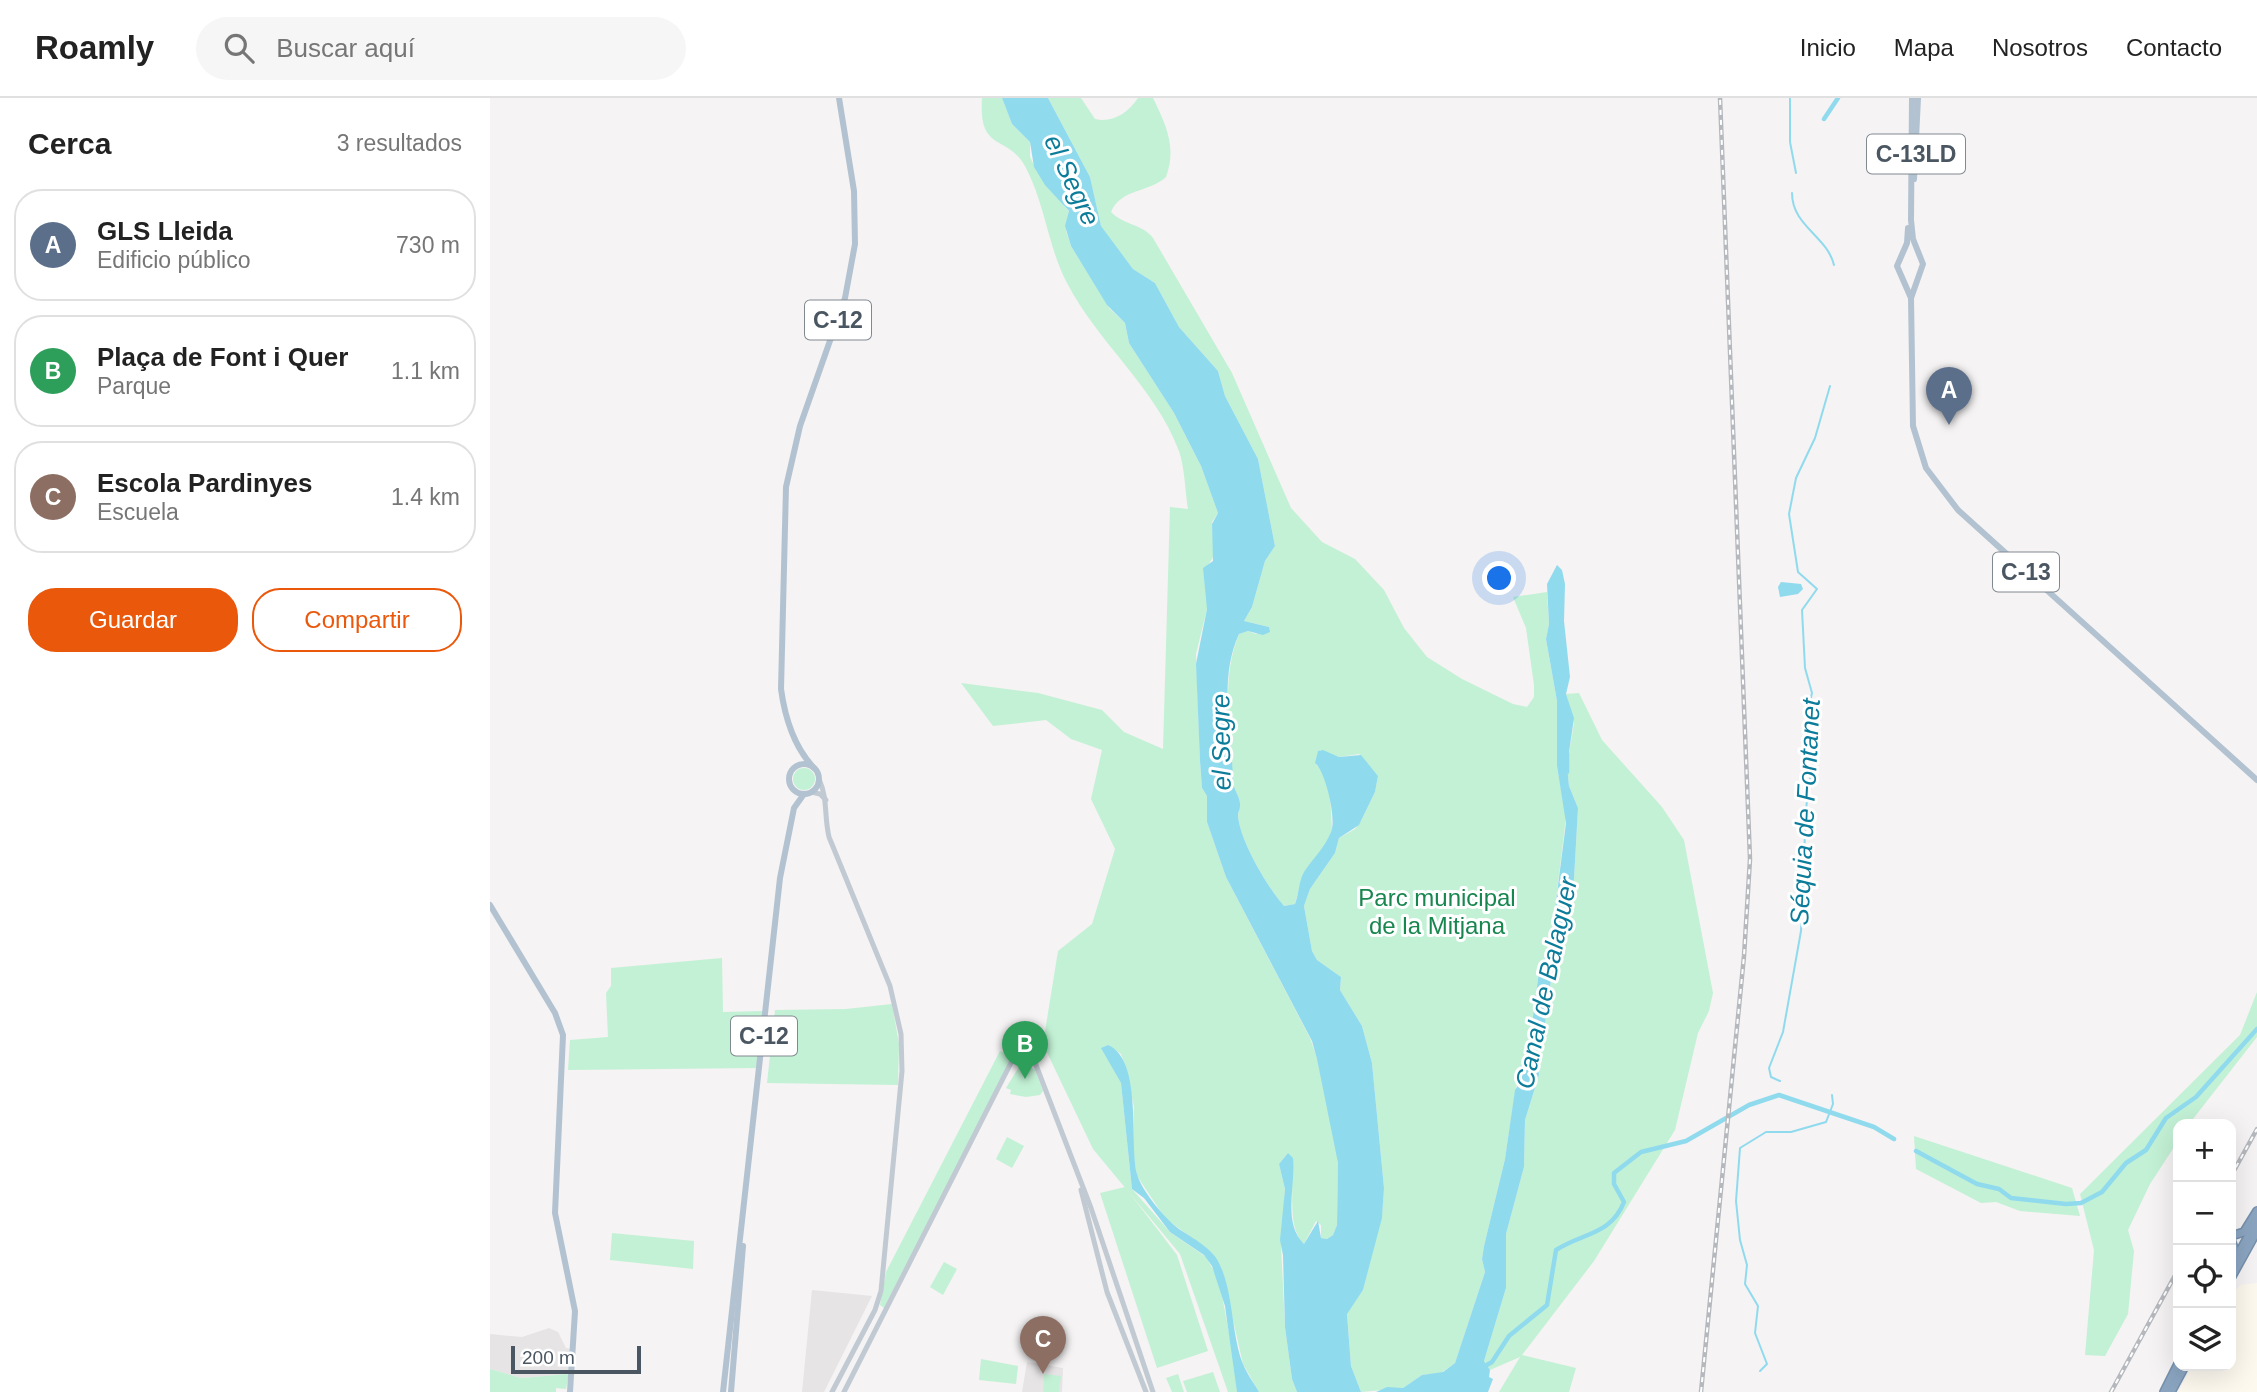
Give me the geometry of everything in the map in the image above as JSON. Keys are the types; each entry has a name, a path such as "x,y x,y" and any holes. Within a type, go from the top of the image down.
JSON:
{"highway":[{"path":"2236,1235 2244,1231 2257,1211"},
{"path":"2236,1259 2257,1220"},
{"path":"2236,1269 2257,1231"},
{"path":"2164,1392 2174,1371"},
{"path":"2171,1392 2182,1371"}],"main road":[{"name":"C-12","path":"799,748 784,709 780,681 783,510 794,444 842,309 853,264 855,204 839,98"},
{"name":"C-13","path":"1911,298 1897,263 1911,209 1912,98"},
{"name":"C-13LD","path":"1911,209 1918,98"},
{"name":"C-13","path":"1910,220 1923,264 1911,298 1913,426 1926,468 1958,510 2257,780"},
{"path":"1901,255 1911,251 1919,254"},
{"path":"1901,274 1912,278 1919,274"},
{"path":"794,808 790,775 796,767 799,748"},
{"path":"794,808 819,779 799,748"},
{"path":"796,767 807,764 814,768"},
{"path":"792,788 807,793"},
{"name":"C-12","path":"739,1276 780,878 794,808"},
{"path":"490,905 555,1013 563,1035 555,1213 575,1311 570,1392"},
{"path":"723,1392 739,1276"},
{"path":"731,1392 739,1276"}],"street":[{"path":"819,779 827,802 825,821 829,837 890,986 901,1034 902,1075 881,1291 875,1310 832,1392"},
{"path":"807,793 823,796 827,802"},
{"path":"844,1392 1017,1059 1020,1046 1031,1044 1037,1051 1034,1060 1080,1180 1153,1392"},
{"path":"1017,1059 1026,1063 1034,1060"},
{"path":"1080,1180 1084,1211 1107,1292 1146,1392"},
{"path":"875,1310 883,1314"},
{"path":"1138,1374 1145,1370"},
{"path":"1138,1374 1149,1381"}],"shaded area":[{"path":"2257,1283 2257,1392 2178,1392 2189,1371 2236,1371 2236,1290 2241,1285"},
{"path":"812,1290 872,1296 824,1392 802,1392"},
{"path":"549,1328 558,1332 566,1348 572,1349 569,1374 521,1378 490,1369 490,1334 522,1337"},
{"path":"1027,1362 1063,1368 1062,1392 1022,1392"}],"green space":[{"path":"982,98 1002,98 1012,124 1030,142 1030,157 1037,171 1069,212 1066,231 1071,246 1110,309 1125,323 1129,343 1174,413 1201,466 1218,513 1212,522 1214,556 1208,565 1207,609 1196,654 1200,761 1202,788 1207,796 1207,822 1226,877 1310,1038 1318,1061 1337,1145 1337,1225 1333,1235 1327,1239 1321,1238 1321,1225 1316,1221 1304,1244 1298,1236 1294,1226 1288,1153 1279,1164 1285,1189 1281,1245 1285,1327 1292,1379 1297,1392 1259,1392 1243,1364 1221,1267 1212,1253 1165,1218 1137,1176 1133,1153 1134,1107 1121,1054 1108,1045 1102,1048 1121,1083 1132,1189 1170,1232 1206,1257 1219,1280 1236,1369 1237,1392 1228,1392 1180,1254 1093,1149 1043,1044 1058,951 1092,924 1115,849 1091,799 1102,750 1071,739 1046,720 993,726 961,683 1038,693 1102,710 1124,732 1163,749 1170,507 1188,509 1181,458 1169,428 1156,406 1094,326 1067,283 1026,168 1011,150 989,136 982,116"},
{"name":"Parc municipal de la Mitjana","path":"1048,98 1081,98 1095,119 1108,120 1120,116 1138,98 1153,98 1166,127 1170,146 1166,177 1121,199 1111,212 1121,220 1149,233 1153,238 1232,373 1291,508 1322,542 1355,559 1384,590 1404,628 1427,657 1462,679 1513,704 1527,707 1534,697 1534,685 1526,628 1513,597 1547,592 1549,624 1546,639 1557,701 1557,766 1566,818 1551,940 1539,972 1529,1046 1520,1067 1522,1079 1516,1087 1505,1159 1484,1246 1482,1259 1485,1272 1455,1363 1441,1373 1422,1375 1403,1388 1361,1392 1351,1366 1347,1313 1363,1290 1382,1215 1384,1188 1372,1063 1362,1026 1340,990 1341,977 1317,960 1312,951 1304,906 1310,889 1335,853 1339,838 1355,829 1361,821 1375,792 1378,776 1359,754 1339,757 1320,750 1316,765 1322,769 1330,793 1332,830 1324,849 1303,874 1295,904 1284,906 1270,888 1249,851 1240,826 1240,803 1232,781 1228,688 1233,652 1239,634 1248,631 1256,634 1269,627 1244,621 1252,607 1265,561 1275,546 1258,459 1225,396 1218,371 1179,327 1155,283 1133,269 1101,227 1090,177"},
{"name":"Parc municipal de la Mitjana","path":"1579,693 1602,740 1662,807 1684,840 1713,993 1709,1011 1698,1033 1675,1130 1594,1261 1522,1355 1576,1368 1569,1392 1499,1392 1520,1357 1490,1370 1484,1361 1506,1288 1506,1234 1524,1167 1525,1120 1539,1075 1537,1055 1543,1039 1553,965 1560,950 1574,879 1578,808 1569,786 1567,766 1574,723 1566,694"},
{"path":"800,768 808,768 815,775 815,783 808,790 800,790 793,783 793,775"},
{"path":"722,958 723,1012 763,1011 757,1068 568,1070 570,1040 608,1037 606,993 611,986 611,968"},
{"path":"2257,992 2257,1037 2193,1119 2173,1119 2173,1149 2150,1184 2128,1230 2134,1251 2128,1314 2105,1356 2085,1355 2094,1250 2080,1194 2240,1035"},
{"path":"892,1004 899,1044 898,1085 767,1083 775,1010 846,1009"},
{"path":"1000,1051 1013,1057 884,1308 880,1305 886,1272"},
{"path":"1019,1067 1035,1069 1043,1091 1040,1095 1026,1097 1010,1094 1011,1090 1006,1088"},
{"path":"1914,1136 2072,1188 2080,1216 2020,1211 1996,1202 1981,1203 1916,1169"},
{"path":"1007,1137 1024,1146 1012,1168 996,1159"},
{"path":"1125,1187 1177,1255 1208,1351 1157,1368 1100,1193"},
{"path":"612,1233 694,1241 693,1269 610,1260"},
{"path":"944,1262 957,1269 943,1295 930,1287"},
{"path":"981,1359 1018,1366 1016,1384 979,1380"},
{"path":"490,1369 521,1378 569,1374 566,1389 556,1388 556,1392 490,1392"},
{"path":"1213,1372 1220,1392 1187,1392 1183,1381"},
{"path":"1044,1374 1061,1376 1059,1392 1043,1392"},
{"path":"1178,1374 1184,1392 1172,1392 1166,1378"}],"water":[{"name":"el Segre","path":"1002,98 1048,98 1090,177 1101,226 1133,269 1155,283 1179,327 1218,371 1225,396 1258,459 1275,546 1265,561 1252,607 1244,621 1269,627 1270,632 1263,635 1248,631 1239,634 1229,669 1228,706 1233,784 1240,803 1240,826 1256,864 1284,906 1295,904 1302,875 1331,832 1331,806 1326,784 1315,763 1318,751 1323,750 1339,757 1361,755 1378,776 1375,792 1359,825 1339,838 1335,853 1310,889 1304,906 1312,951 1317,960 1341,977 1340,990 1362,1026 1372,1063 1384,1188 1382,1218 1363,1290 1347,1314 1351,1366 1361,1392 1297,1392 1292,1379 1285,1327 1283,1255 1280,1240 1285,1189 1279,1164 1288,1153 1293,1158 1293,1226 1304,1244 1318,1221 1321,1238 1327,1239 1333,1235 1337,1225 1338,1163 1312,1041 1226,877 1207,822 1207,796 1202,788 1200,761 1196,664 1207,609 1203,568 1213,561 1212,524 1218,513 1201,466 1174,413 1129,343 1125,323 1107,305 1071,246 1065,226 1069,211 1045,185 1034,167 1030,142 1012,124"},
{"path":"1557,565 1562,570 1565,584 1564,621 1570,677 1566,694 1574,718 1567,766 1569,786 1578,808 1574,879 1560,950 1553,965 1543,1039 1537,1055 1539,1075 1525,1120 1524,1167 1506,1234 1506,1288 1484,1361 1490,1370 1489,1377 1493,1379 1488,1392 1376,1392 1387,1387 1403,1388 1422,1375 1443,1372 1455,1363 1485,1272 1482,1259 1484,1246 1505,1159 1515,1090 1522,1079 1520,1067 1529,1046 1539,972 1551,940 1566,823 1557,766 1557,701 1546,639 1549,624 1547,584"},
{"path":"1781,582 1801,584 1803,589 1798,594 1780,597 1778,587"},
{"path":"1108,1045 1119,1054 1130,1084 1139,1181 1169,1221 1207,1248 1218,1261 1227,1286 1239,1352 1259,1392 1237,1392 1225,1306 1212,1266 1204,1255 1170,1232 1144,1198 1132,1189 1121,1083 1101,1048"}],"waterway":[{"name":"Séquia de Fontanet","path":"1790,98 1790,142 1796,173"},
{"name":"Canal de Balaguer","path":"1824,119 1838,98"},
{"name":"Séquia de Fontanet","path":"1792,193 1803,223 1824,246 1834,265"},
{"name":"Séquia de Fontanet","path":"1780,1081 1771,1077 1769,1068 1783,1032 1801,931 1806,809 1814,747 1807,716 1812,693 1805,668 1802,610 1817,589 1798,572 1789,514 1796,478 1815,438 1830,386"},
{"name":"Canal de Balaguer","path":"1567,753 1567,772"},
{"path":"1916,1151 1977,1184 1999,1189 2011,1198 2081,1203 2102,1192 2126,1163 2146,1150 2166,1118 2196,1097 2257,1029"},
{"path":"1485,1366 1492,1362 1509,1336 1547,1305 1556,1250 1604,1227 1618,1213 1624,1202 1614,1184 1614,1173 1641,1152 1686,1141 1749,1105 1779,1095 1874,1127 1894,1139"},
{"name":"Séquia de Fontanet","path":"1760,1371 1767,1364 1755,1333 1758,1306 1745,1284 1747,1265 1740,1240 1736,1201 1740,1148 1766,1132 1791,1132 1826,1122 1833,1104 1832,1095"}],"railway":[{"path":"1701,1392 1744,956 1750,859 1720,98"},
{"path":"2236,1167 2257,1129"},
{"path":"2111,1392 2173,1279"}],"place":[{"name":"GLS Lleida","path":"1949,425"},
{"name":"Plaça de Font i Quer","path":"1025,1079"},
{"name":"Escola Pardinyes","path":"1043,1374"}]}
